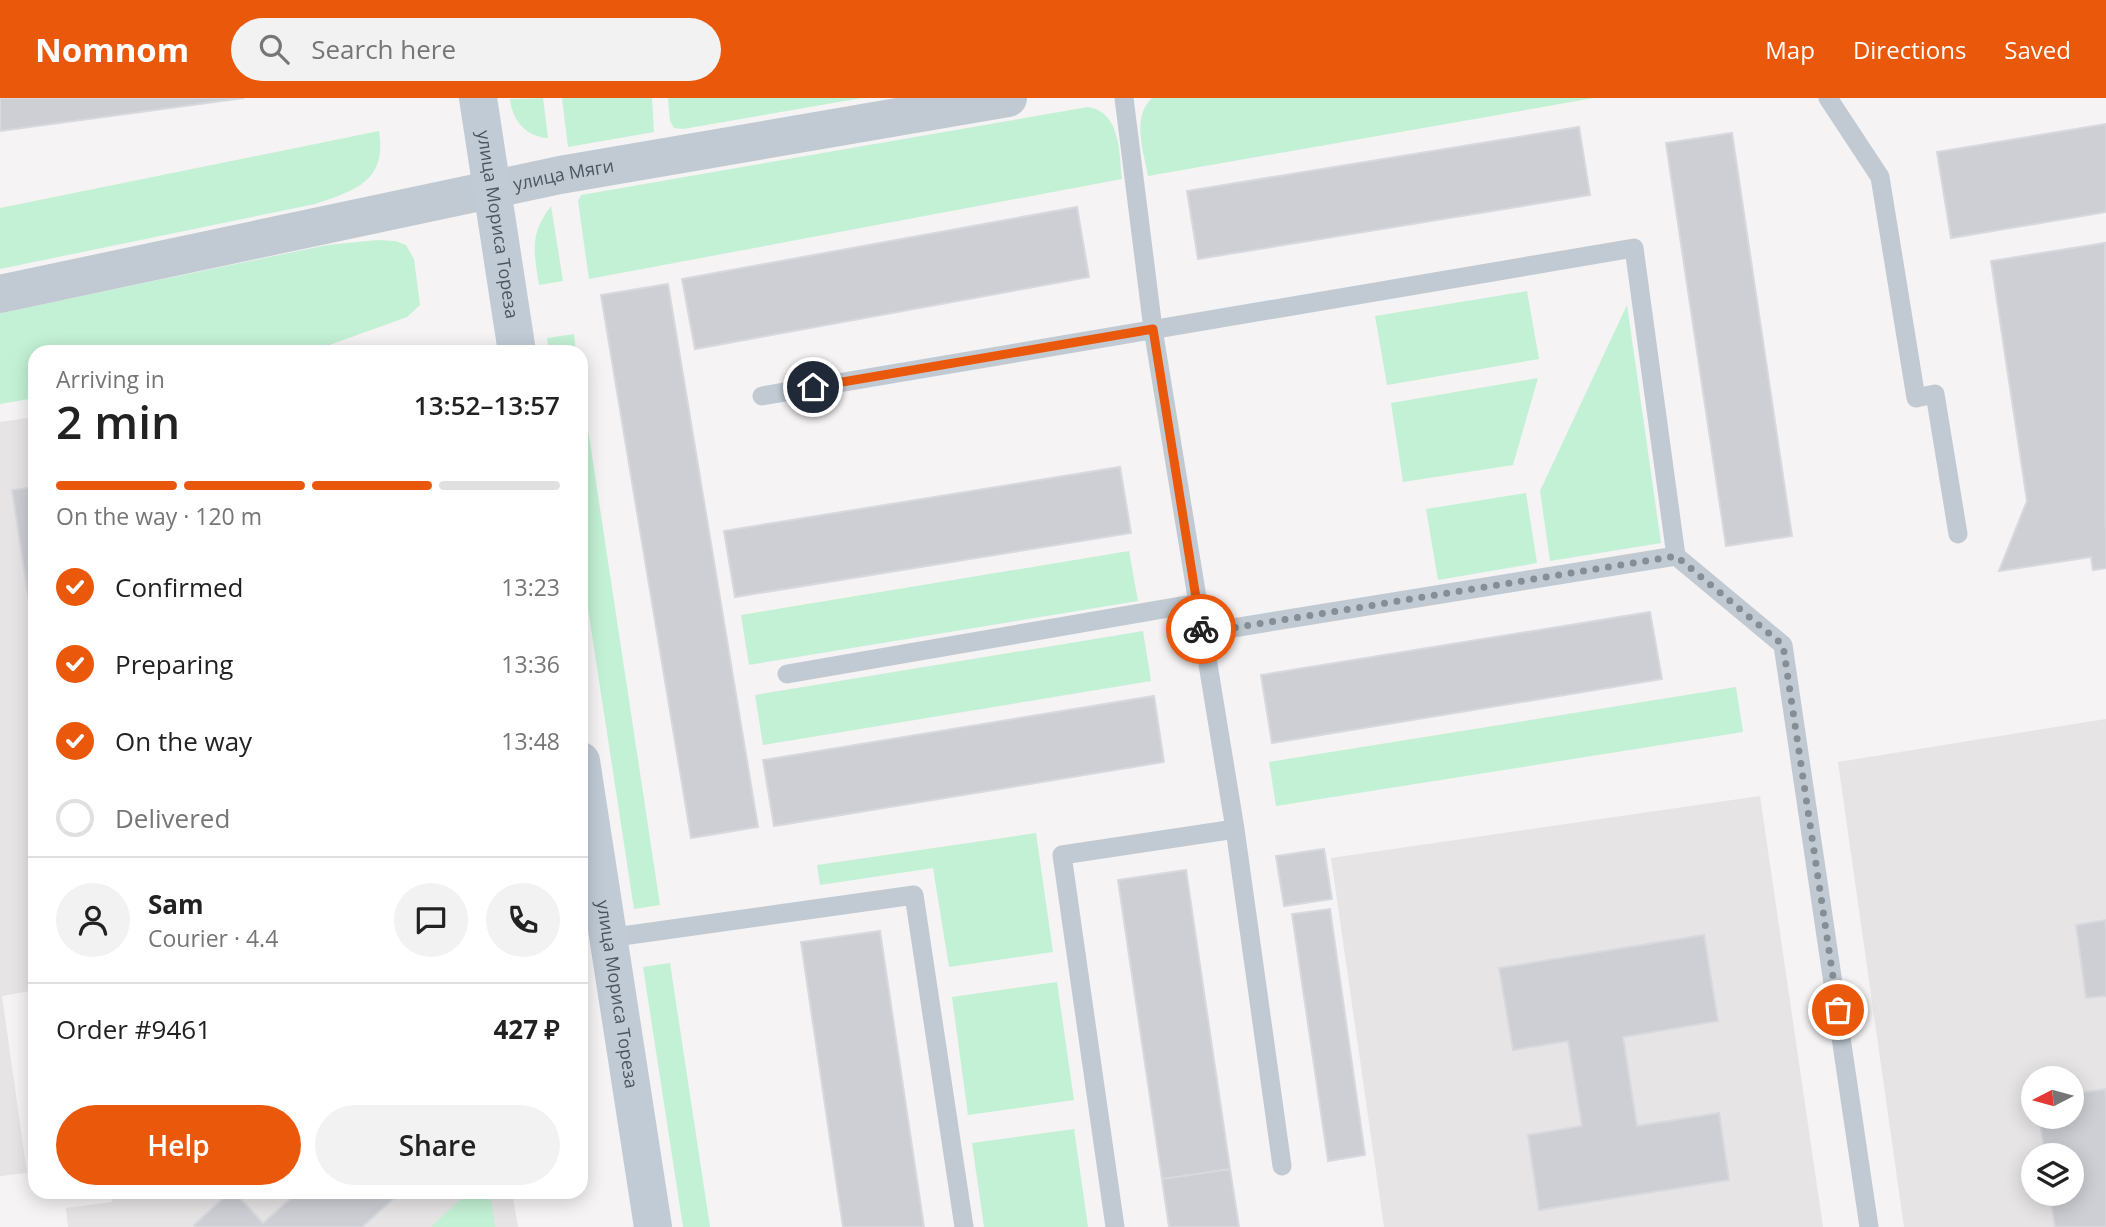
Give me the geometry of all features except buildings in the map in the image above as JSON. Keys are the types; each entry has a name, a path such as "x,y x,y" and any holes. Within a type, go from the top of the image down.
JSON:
{"main road":[{"name":"улица Мориса Тореза","path":"478,98 516,345"},
{"name":"улица Мориса Тореза","path":"588,849 591,887 608,938 653,1227"}],"street":[{"name":"улица Мяги","path":"0,294 560,175 1008,98"}],"lane":[{"path":"1125,98 1153,329 1235,828 1282,1166"},
{"path":"1828,98 1880,177 1916,398 1935,394 1958,534"},
{"path":"762,396 1634,248 1676,556 1783,645 1869,1227"},
{"path":"1202,633 1676,556"},
{"path":"788,674 1198,603"},
{"path":"1115,1227 1062,855 1235,828"},
{"path":"608,938 914,895 964,1227"}],"shaded area":[{"path":"28,418 28,991 2,996 27,1173 0,1176 0,422"},
{"path":"2106,719 2106,1227 1904,1227 1838,762"},
{"path":"1760,796 1823,1227 1384,1227 1331,858"},
{"path":"112,1199 513,1199 518,1227 68,1227 66,1208 112,1202"}],"green space":[{"path":"543,98 548,138 533,134 522,126 514,114 510,99"},
{"path":"562,98 652,98 654,132 568,147"},
{"path":"668,98 862,98 683,129 674,128 670,121"},
{"path":"1152,98 1594,98 1148,176 1140,125 1146,106"},
{"path":"1088,107 1099,110 1112,125 1119,146 1122,179 589,279 578,201 581,195"},
{"path":"379,131 378,162 373,172 355,188 330,199 0,269 0,208"},
{"path":"551,206 563,281 539,285 536,235"},
{"path":"378,240 406,245 414,259 420,305 407,317 329,345 28,345 28,399 0,404 0,313 327,245"},
{"path":"1527,291 1539,359 1387,385 1375,316"},
{"path":"1627,305 1661,543 1550,561 1540,491"},
{"path":"574,334 575,345 548,345 547,338"},
{"path":"1538,378 1513,465 1403,482 1391,403"},
{"path":"588,429 660,905 634,909 588,609"},
{"path":"1526,493 1537,563 1438,580 1426,509"},
{"path":"1129,551 1138,601 749,665 741,615"},
{"path":"1143,631 1151,681 763,745 755,695"},
{"path":"1736,687 1743,732 1276,806 1269,762"},
{"path":"1036,833 1053,952 949,967 933,868 820,885 817,865"},
{"path":"670,963 710,1227 683,1227 643,967"},
{"path":"1057,982 1074,1100 968,1115 952,997"},
{"path":"1074,1129 1088,1227 984,1227 972,1143"},
{"path":"461,1199 491,1199 495,1227 431,1227"}],"way so far":[{"path":"1201,629 1202,633 1676,556 1783,645 1838,1010"}],"route":[{"path":"813,387 1153,329 1201,629"}]}
